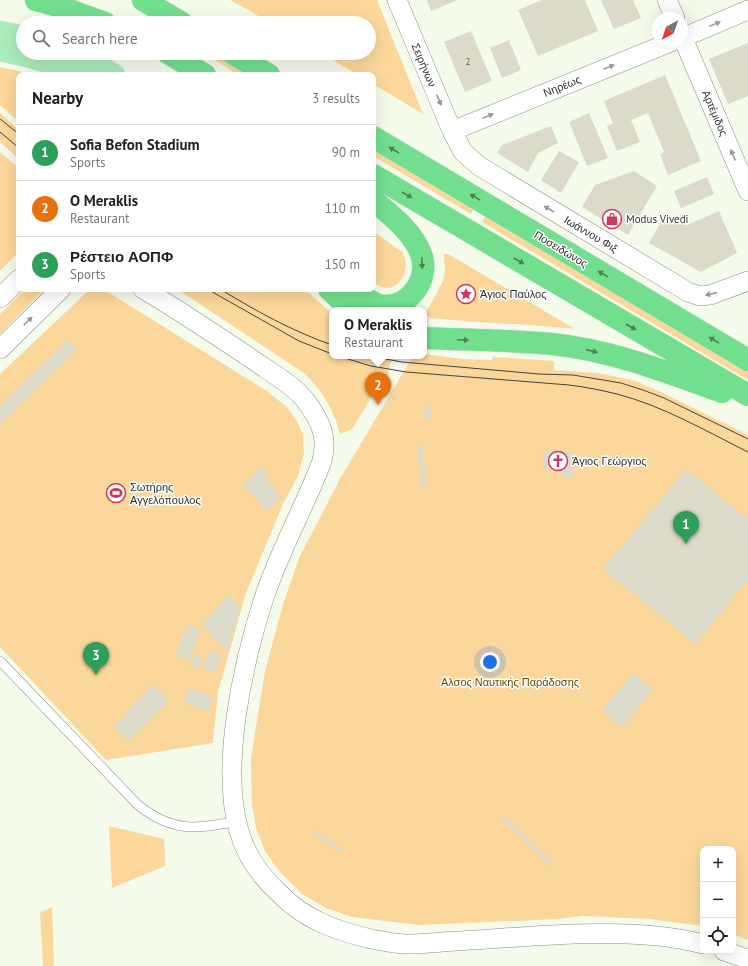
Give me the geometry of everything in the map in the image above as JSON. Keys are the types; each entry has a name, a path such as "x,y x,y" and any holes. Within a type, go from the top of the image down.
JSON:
{"highway":[{"path":"36,0 86,16"},
{"path":"148,3 170,16"},
{"path":"178,60 195,72"},
{"path":"180,60 200,72"},
{"path":"244,60 264,72"},
{"name":"Ποσειδώνος","path":"376,139 747,355"},
{"path":"376,177 748,396"},
{"path":"360,292 374,303 383,305 394,304 402,302 412,295 422,279 422,256 413,238 376,203"},
{"path":"332,292 348,307"},
{"path":"427,338 552,344 585,350 660,369 748,402"}],"main road":[{"path":"0,32 16,35"},
{"path":"0,50 16,53"},
{"path":"42,60 74,72"},
{"path":"86,60 108,72"}],"street":[{"name":"Σειρήνων","path":"397,0 452,131"},
{"path":"667,0 672,12"},
{"name":"Νηρέως","path":"688,35 748,10"},
{"name":"Νηρέως","path":"452,131 655,48"},
{"name":"Αρτέμιδος","path":"684,48 748,191"},
{"name":"Ιωάννου Φιξ","path":"452,131 464,152 479,166 688,292 700,296 710,295 748,281"},
{"path":"0,298 16,282"},
{"path":"0,349 58,292"},
{"path":"157,294 281,379 300,394 320,425 325,441 325,452 315,480 276,566 263,600 243,674 234,737 231,785 237,821 246,850 257,869 270,885 286,901 302,913 320,923 340,931 360,936 405,944 559,935 640,935 700,943"},
{"path":"733,954 748,959"}],"lane":[{"path":"0,661 132,799 146,811 161,821 178,826 214,830 237,821"}],"green space":[{"path":"230,0 377,0 423,114 376,86 376,72 353,72 333,60 376,60 376,16 259,16"},
{"path":"215,60 226,60 246,72 233,72"},
{"path":"0,67 24,72 16,72 16,119 0,105"},
{"path":"0,113 16,127 16,156 0,142"},
{"path":"376,149 475,207 471,214 376,158"},
{"path":"0,152 16,165 16,255 0,271"},
{"path":"487,214 748,369 748,380 482,222"},
{"path":"376,233 402,252 406,267 400,281 395,286 388,288 381,287 376,284"},
{"path":"444,254 448,254 575,329 431,318 427,316 427,311 443,281 445,272"},
{"path":"22,292 42,292 0,334 0,314"},
{"path":"87,292 108,292 267,391 288,408 297,421 303,435 304,453 298,476 283,504 246,593 218,692 213,743 106,760 0,647 0,374"},
{"path":"182,292 308,292 329,311 329,359 391,359 387,380 382,380 352,429 340,434 331,408 322,394 304,373"},
{"name":"Αλσος Ναυτικής Παράδοσης","path":"427,354 462,359 492,360 493,357 554,361 554,370 597,373 633,380 663,393 748,435 748,940 736,935 736,846 700,846 700,926 650,919 582,916 558,919 419,925 352,917 326,908 302,894 278,870 265,851 256,828 252,805 251,758 265,671 284,601 300,556 341,477 411,359 427,359"},
{"path":"109,826 164,839 165,866 112,888"},
{"path":"52,907 54,966 43,966 40,913"}],"building":[{"path":"427,0 458,0 431,11"},
{"path":"542,0 585,0 598,31 538,56 518,10"},
{"path":"601,0 633,0 641,18 614,29"},
{"path":"471,31 492,81 465,92 444,42"},
{"path":"509,40 521,70 502,78 490,48"},
{"path":"748,43 748,96 728,104 709,59"},
{"path":"665,75 701,161 668,175 660,154 664,152 648,113 631,120 640,142 617,151 607,126 613,123 604,101"},
{"path":"589,113 608,158 587,166 569,122"},
{"path":"551,126 558,143 538,153 528,172 497,153 502,145"},
{"path":"559,151 579,162 561,193 541,180"},
{"path":"634,171 657,186 628,235 582,207 595,185"},
{"path":"707,177 714,194 681,208 674,191"},
{"path":"719,211 737,253 701,272 649,243 666,213 687,225"},
{"path":"67,340 77,349 0,424 0,406"},
{"path":"425,406 432,407 430,420 423,418"},
{"path":"418,446 423,446 422,466 417,465"},
{"name":"Άγιος Γεώργιος","path":"543,451 574,451 573,478 562,478 562,470 543,470"},
{"path":"262,466 268,473 264,477 282,497 267,511 242,485"},
{"path":"422,466 427,466 425,488 420,487"},
{"path":"686,469 748,519 748,579 695,644 603,569"},
{"path":"229,594 240,609 227,653 202,624"},
{"path":"188,624 201,630 189,660 175,655"},
{"path":"210,650 222,655 215,673 203,669"},
{"path":"196,654 204,659 198,670 189,665"},
{"path":"633,673 653,689 622,727 602,710"},
{"path":"153,684 169,700 129,742 113,727"},
{"path":"188,688 213,696 208,711 183,703"},
{"path":"505,816 553,863 550,866 502,819"},
{"path":"313,830 343,849 341,853 311,833"}],"tram line":[{"path":"0,119 16,132"},
{"path":"0,132 16,145"},
{"path":"212,292 299,341 329,353"},
{"path":"225,292 274,320 329,344"},
{"path":"348,359 371,366 406,372 569,385 611,393 634,399 668,412 748,452"},
{"path":"386,359 402,362 539,374 573,375 621,383 664,398 748,439"}],"place":[{"name":"Modus Vivedi","path":"612,219"},
{"name":"Άγιος Παύλος","path":"466,294"},
{"name":"O Meraklis","path":"378,405"},
{"name":"Άγιος Γεώργιος","path":"558,461"},
{"name":"Σωτήρης Αγγελόπουλος","path":"116,493"},
{"name":"Sofia Befon Stadium","path":"686,544"},
{"name":"Ρέστειο ΑΟΠΦ","path":"96,675"}]}
